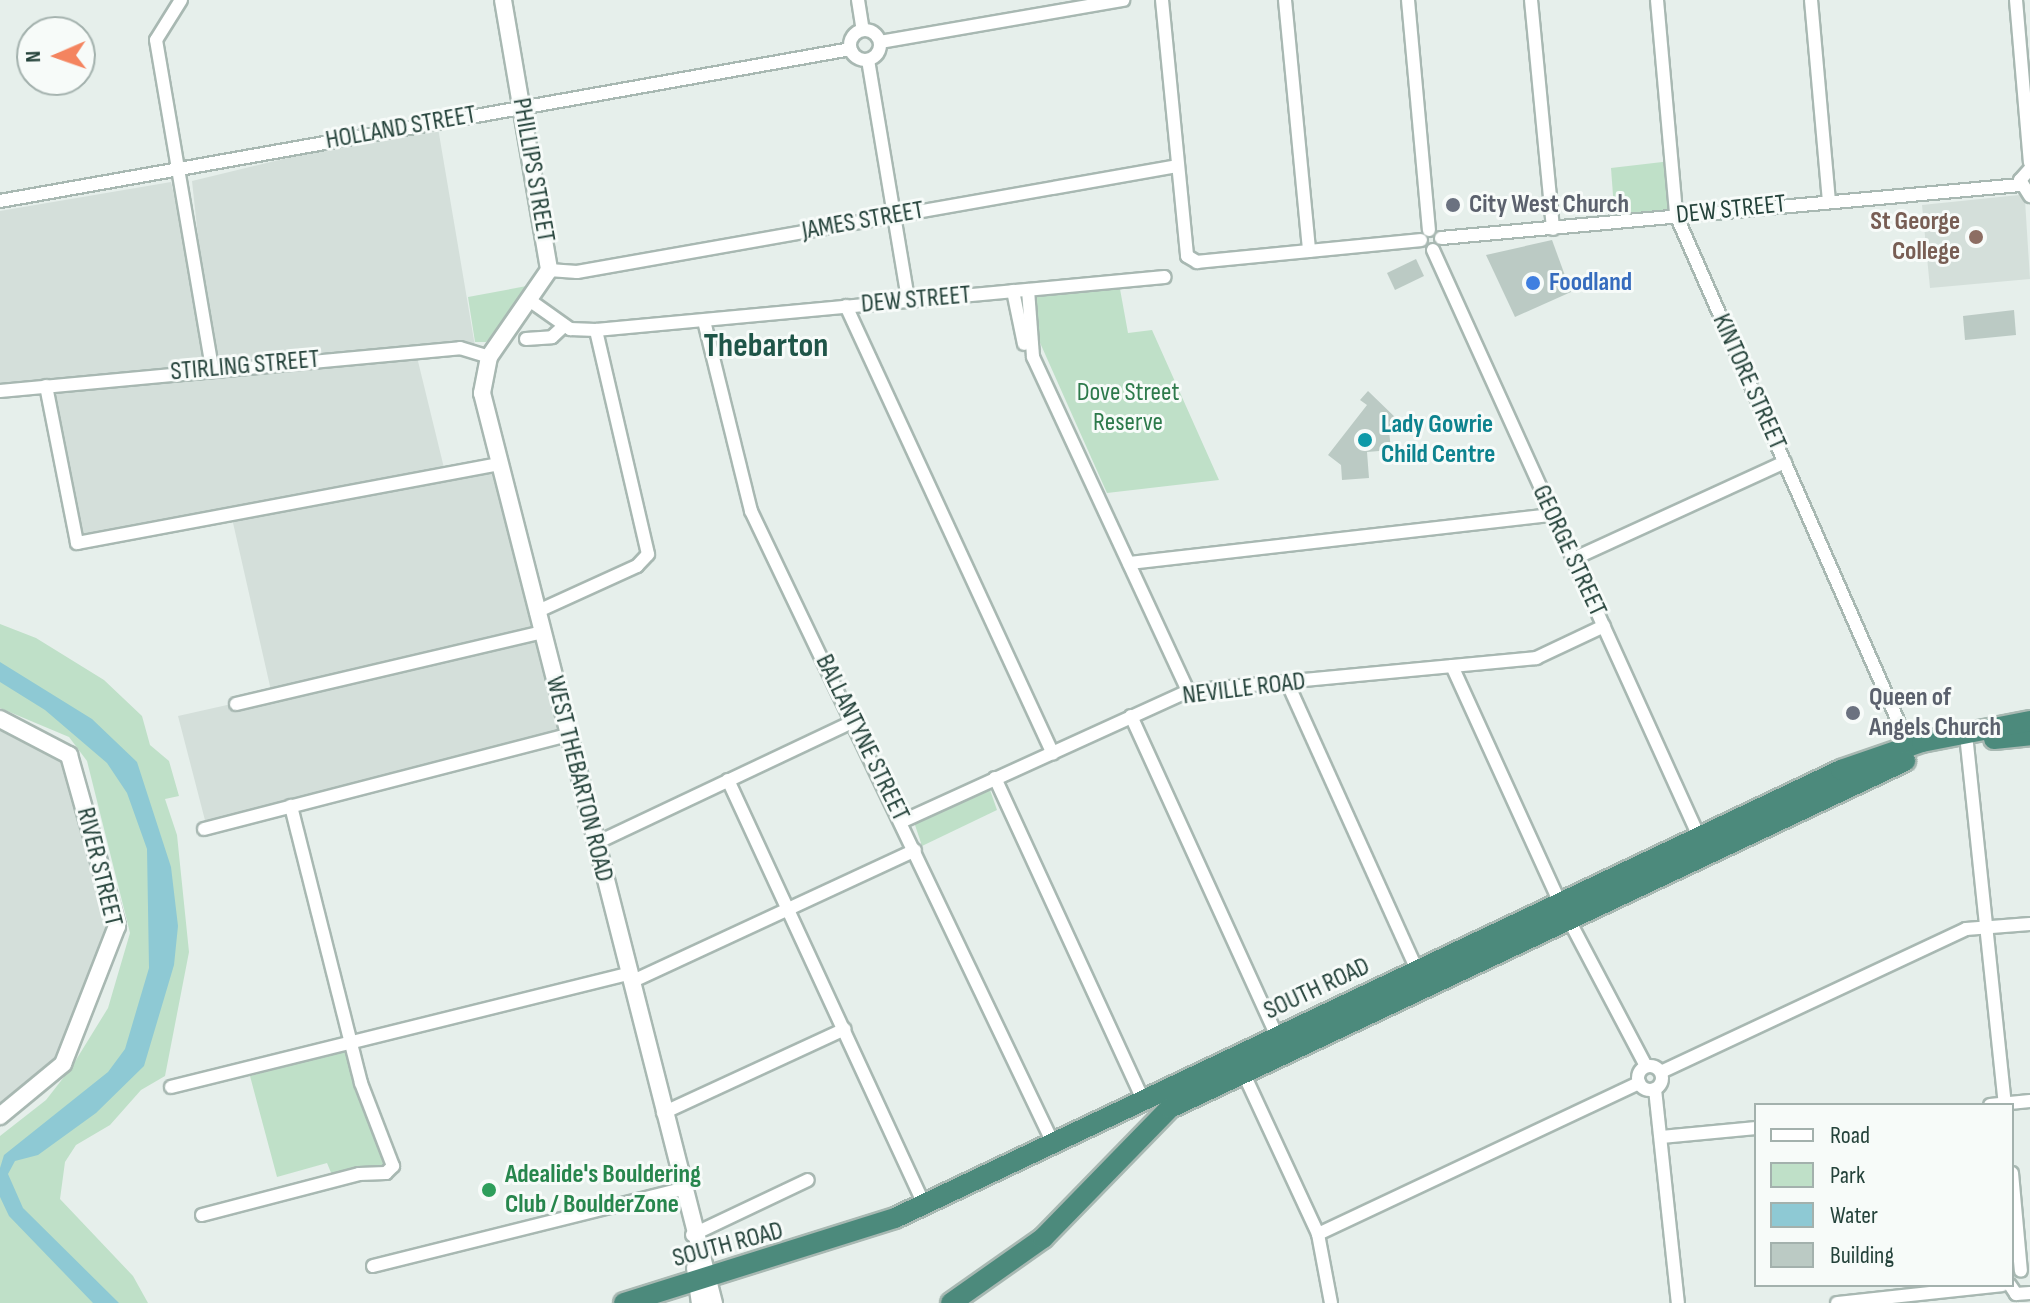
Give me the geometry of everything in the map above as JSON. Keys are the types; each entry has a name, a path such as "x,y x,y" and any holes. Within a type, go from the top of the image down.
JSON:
{"highway":[{"name":"SOUTH ROAD","path":"624,1303 701,1277 829,1243 924,1204 1143,1100 1239,1064 1909,746 2030,721"},
{"name":"SOUTH ROAD","path":"1702,844 1890,766 1967,744 2030,735"},
{"name":"SOUTH ROAD","path":"951,1303 1043,1238 1170,1108 1239,1064"}],"street":[{"path":"181,0 156,40 212,368"},
{"name":"PHILLIPS STREET","path":"489,357 532,302 549,270 503,0"},
{"path":"858,0 863,30 851,49 868,60"},
{"path":"863,30 880,42 1123,0"},
{"path":"1162,0 1185,250 1192,260 1309,251 1425,235 1441,238 1433,250 1425,235 1408,0"},
{"path":"1285,0 1309,251"},
{"path":"1531,0 1553,229"},
{"name":"KINTORE STREET","path":"1657,0 1676,215 1909,746"},
{"path":"1811,0 1829,200"},
{"path":"2016,0 2030,162"},
{"path":"880,42 868,60 908,300"},
{"name":"HOLLAND STREET","path":"0,201 851,49"},
{"name":"JAMES STREET","path":"549,270 566,273 1177,166"},
{"path":"2030,169 2020,185 2030,196"},
{"name":"DEW STREET","path":"1441,238 1829,200 2020,185"},
{"name":"GEORGE STREET","path":"1433,250 1702,844"},
{"name":"DEW STREET","path":"532,302 564,326 596,330 1165,277"},
{"path":"1028,290 1033,357"},
{"path":"1013,291 1016,327 1033,357 1188,691"},
{"path":"846,306 1053,753"},
{"name":"BALLANTYNE STREET","path":"704,321 751,511 903,821 1053,1143"},
{"path":"526,339 552,337 564,326"},
{"path":"536,612 637,566 648,554 596,330"},
{"name":"STIRLING STREET","path":"0,391 212,368 460,348 489,357"},
{"name":"WEST THEBARTON ROAD","path":"489,357 482,393 663,1113 701,1277 700,1303"},
{"path":"46,386 77,543 499,464"},
{"path":"1573,559 1785,462"},
{"path":"1129,563 1552,515"},
{"name":"NEVILLE ROAD","path":"903,821 1188,691 1536,658 1604,626"},
{"path":"236,704 542,632"},
{"path":"1452,666 1565,909 1646,1066 1661,1072"},
{"path":"1287,682 1421,977"},
{"path":"1131,716 1280,1044"},
{"name":"RIVER STREET","path":"0,719 69,755 117,926 63,1064 0,1116"},
{"path":"594,844 854,721"},
{"path":"204,829 567,735"},
{"path":"1967,744 2005,1103"},
{"path":"995,778 1143,1100"},
{"path":"728,780 924,1204"},
{"path":"202,1215 390,1171 392,1151 350,1041 291,806"},
{"path":"171,1087 350,1041 630,978 915,850"},
{"path":"1678,1303 1655,1089 1661,1072 1966,929 2030,924"},
{"path":"663,1113 845,1029"},
{"path":"1239,1064 1318,1234 1331,1303"},
{"path":"1318,1234 1639,1083 1646,1066"},
{"path":"1639,1083 1655,1089"},
{"path":"1662,1137 1754,1128"},
{"path":"692,1235 808,1180"},
{"path":"373,1266 681,1189"},
{"path":"2014,1195 2021,1274"},
{"name":"WEST THEBARTON ROAD","path":"701,1277 714,1303"},
{"path":"1837,1303 1984,1287"}],"shaded area":[{"path":"437,122 476,352 416,353 445,472 499,464 567,735 207,828 178,716 272,695 231,514 77,543 46,386 0,391 0,211 171,182 211,357 192,181"},
{"name":"St George College","path":"2019,195 2025,200 2030,279 1930,288 1922,205"},
{"path":"0,719 64,749 117,926 63,1064 0,1116"}],"green space":[{"path":"1671,161 1676,215 1615,222 1611,168"},
{"path":"532,285 499,331 486,342 475,342 468,297"},
{"name":"Dove Street Reserve","path":"1120,289 1128,333 1152,330 1219,480 1107,493 1037,336 1029,295"},
{"path":"0,624 36,638 104,680 142,716 150,745 169,761 179,796 165,799 177,835 189,952 165,1076 141,1090 110,1125 76,1145 65,1162 60,1199 133,1276 148,1303 0,1303 0,1136 46,1100 71,1068 108,1008 130,933 87,761 69,737 0,708"},
{"path":"989,787 997,810 922,846 914,822"},
{"path":"348,1050 390,1165 332,1175 327,1163 277,1177 250,1076"}],"water":[{"path":"0,662 92,719 137,762 171,867 178,926 174,965 144,1066 96,1113 38,1155 15,1161 8,1174 23,1208 119,1303 93,1303 9,1216 0,1197 0,1168 4,1155 108,1072 125,1049 149,968 147,849 127,793 107,763 45,710 0,682"}],"building":[{"name":"Foodland","path":"1552,240 1571,292 1515,317 1486,255"},
{"path":"1416,259 1424,276 1395,290 1387,273"},
{"path":"2014,310 2016,335 1965,340 1963,316"},
{"name":"Lady Gowrie Child Centre","path":"1368,391 1398,420 1389,430 1391,450 1367,452 1369,478 1342,480 1341,465 1328,455 1367,405 1360,400"}],"place":[{"name":"City West Church","path":"1453,205"},
{"name":"St George College","path":"1976,237"},
{"name":"Foodland","path":"1533,283"},
{"name":"Lady Gowrie Child Centre","path":"1365,440"},
{"name":"Queen of Angels Church","path":"1853,713"},
{"name":"Adealide's Bouldering Club / BoulderZone","path":"489,1190"}],"district":[{"name":"Thebarton","path":"766,346"}]}
